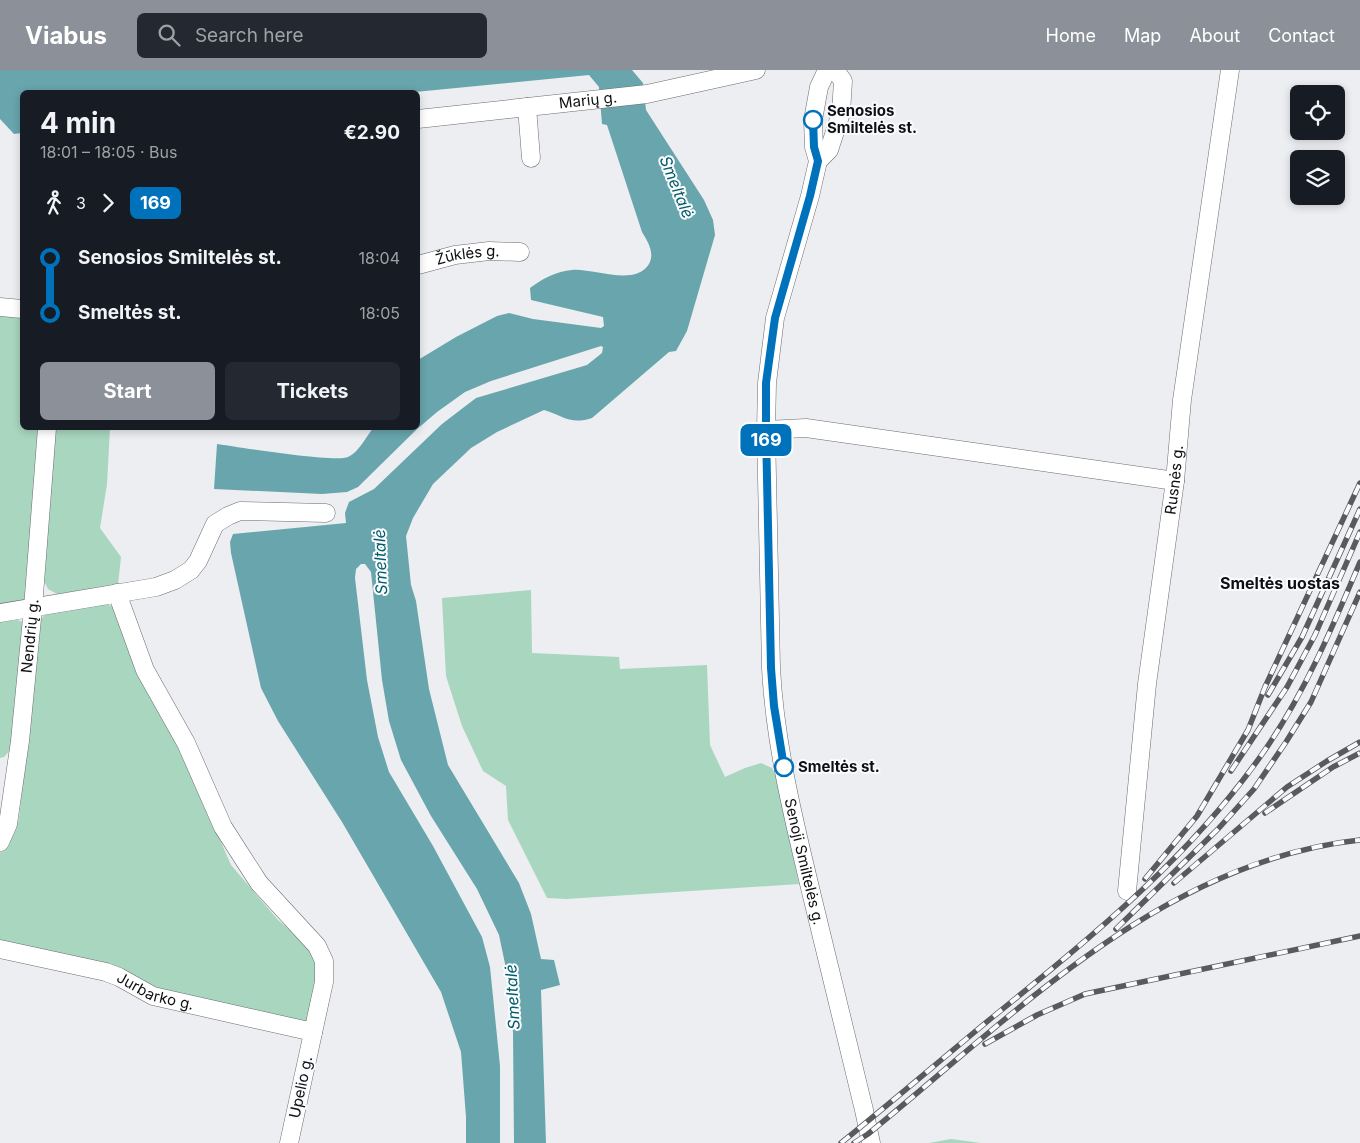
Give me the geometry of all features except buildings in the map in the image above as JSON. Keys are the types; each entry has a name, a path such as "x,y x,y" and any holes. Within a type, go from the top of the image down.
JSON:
{"street":[{"name":"Marių g.","path":"420,119 647,94 756,70"},
{"name":"Senoji Smiltelės g.","path":"827,70 819,88 813,120 814,147 818,161 810,196 775,318 766,383 771,668 776,720 800,846 864,1110 870,1143"},
{"name":"Senoji Smiltelės g.","path":"818,161 829,150 841,113 843,81 838,74 831,70"},
{"name":"Rusnės g.","path":"1127,891 1147,684 1174,480 1182,400 1230,70"},
{"path":"528,107 531,158"},
{"name":"Žūklės g.","path":"420,264 455,255 489,250 520,252"},
{"path":"0,307 20,309"},
{"path":"766,430 806,428 1174,480"},
{"name":"Nendrių g.","path":"0,842 8,824 20,741 34,608 48,430"},
{"path":"0,613 156,587 175,580 191,570 198,561 215,524 240,511 326,513"},
{"name":"Upelio g.","path":"117,593 145,670 186,743 223,826 259,882 317,946 324,962 324,982 289,1143"},
{"name":"Jurbarko g.","path":"0,949 106,972 153,996 313,1032"}],"green space":[{"path":"0,312 20,314 20,430 42,430 27,598 22,603 0,606"},
{"path":"56,430 110,430 107,484 100,528 121,557 118,585 57,594 48,589 43,579"},
{"path":"531,590 532,653 619,657 620,669 707,665 710,745 725,777 761,763 772,768 776,776 799,884 566,899 547,898 508,820 506,786 483,771 462,726 446,676 442,598"},
{"path":"103,603 114,607 141,676 186,762 231,865 278,920 318,954 310,1026 150,990 0,943 0,853 12,837 19,818 41,619 46,613"},
{"path":"17,620 23,622 25,626 13,747 4,757 0,758 0,622"},
{"path":"951,1139 981,1143 929,1143"}],"water":[{"name":"Smeltalė","path":"0,70 632,70 643,83 646,110 704,200 713,220 715,235 687,331 676,351 669,352 592,418 578,421 572,420 544,410 497,432 471,448 433,484 413,518 406,536 411,585 416,601 429,689 448,765 519,883 531,914 541,959 554,960 560,985 541,990 546,1143 514,1143 513,1032 508,978 499,935 477,889 431,816 401,760 389,721 382,680 371,572 365,564 361,564 356,569 355,578 367,680 378,737 389,772 433,846 482,937 490,967 500,1066 500,1143 466,1143 461,1052 441,992 342,822 278,721 261,688 230,542 233,534 346,523 345,513 349,502 374,489 442,424 476,398 587,365 602,353 603,347 601,346 491,381 465,392 420,427 420,359 456,337 497,316 509,313 533,319 601,328 604,326 603,317 531,300 530,288 561,272 581,270 624,275 643,271 649,264 651,260 650,248 642,232 607,125 602,124 599,87 589,75 420,92 420,90 20,90 20,133 14,134 0,119"},
{"path":"372,430 416,430 358,487 347,492 322,494 214,489 217,444 306,456 340,458 352,455"}],"railway":[{"path":"1145,879 1197,816 1248,730 1265,687 1360,483"},
{"path":"1268,695 1302,637 1360,509"},
{"path":"1231,771 1287,687 1315,635 1360,532"},
{"path":"841,1143 1105,924 1175,858 1208,823 1267,747 1294,703 1329,634 1360,562"},
{"path":"1116,929 1218,829 1254,789 1311,702 1360,592"},
{"path":"1174,883 1287,787 1360,742"},
{"path":"1265,813 1333,767 1360,753"},
{"path":"854,1143 868,1134 1036,994 1095,950 1156,911 1221,878 1288,854 1360,840"},
{"path":"985,1044 1037,1015 1085,994 1360,936"}],"bus line":[{"name":"169","path":"784,767 772,690 766,383 775,318 810,196 818,161 814,147 813,120"}],"place":[{"name":"Senosios Smiltelės st.","path":"813,120"},
{"name":"Smeltės st.","path":"784,767"}],"district":[{"name":"Smeltės uostas","path":"1280,583"}]}
